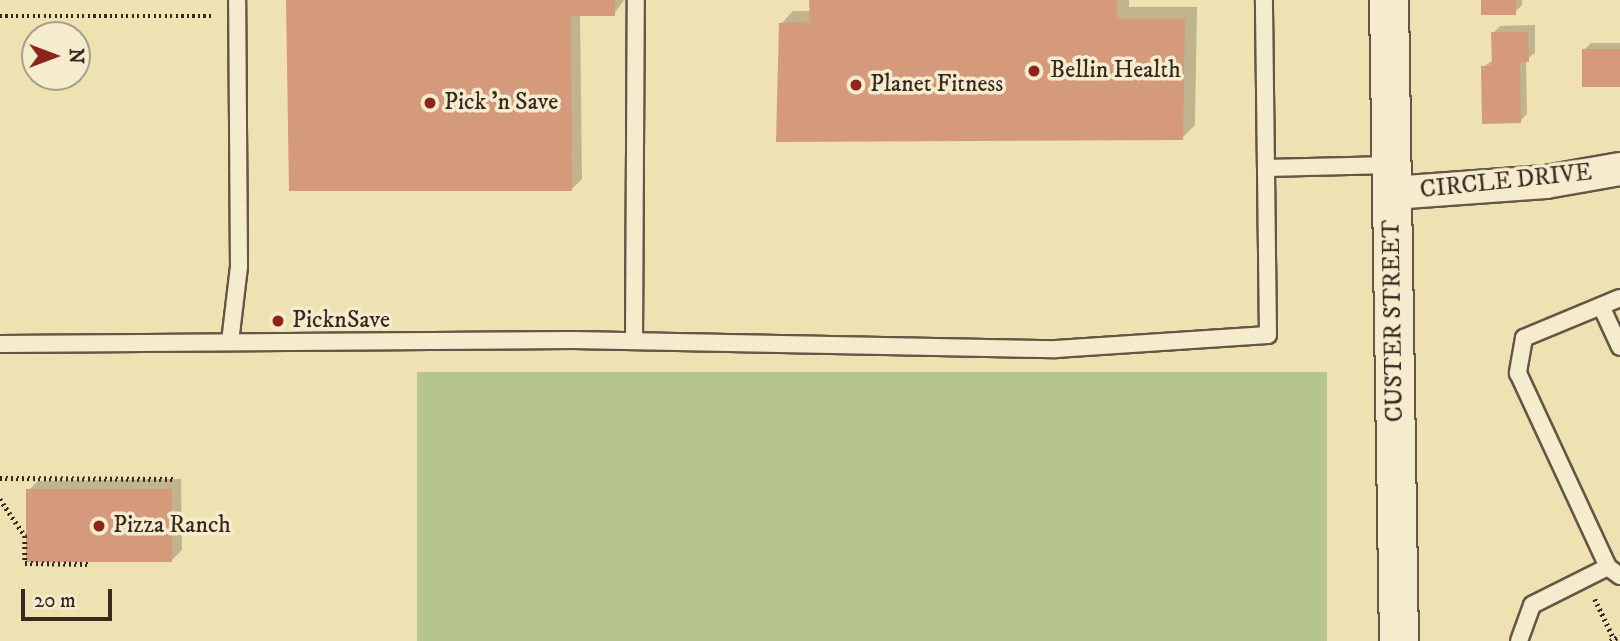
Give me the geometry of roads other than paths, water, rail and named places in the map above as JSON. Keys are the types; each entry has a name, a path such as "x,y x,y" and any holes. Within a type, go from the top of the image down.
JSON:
{"street":[{"name":"CUSTER STREET","path":"1389,0 1399,641"},
{"name":"CIRCLE DRIVE","path":"1392,179 1546,182 1620,169"}],"lane":[{"path":"230,342 239,267 237,0"},
{"path":"634,341 636,0"},
{"path":"0,344 634,341 1056,349 1268,335 1264,0"},
{"path":"1266,167 1392,179"},
{"path":"1519,641 1532,605 1614,571 1518,373 1524,338 1620,298"},
{"path":"1601,306 1620,347"}],"place":[{"name":"Bellin Health","path":"1034,71"},
{"name":"Planet Fitness","path":"856,85"},
{"name":"Pick 'n Save","path":"430,103"},
{"name":"PicknSave","path":"278,321"},
{"name":"Pizza Ranch","path":"99,526"}]}
